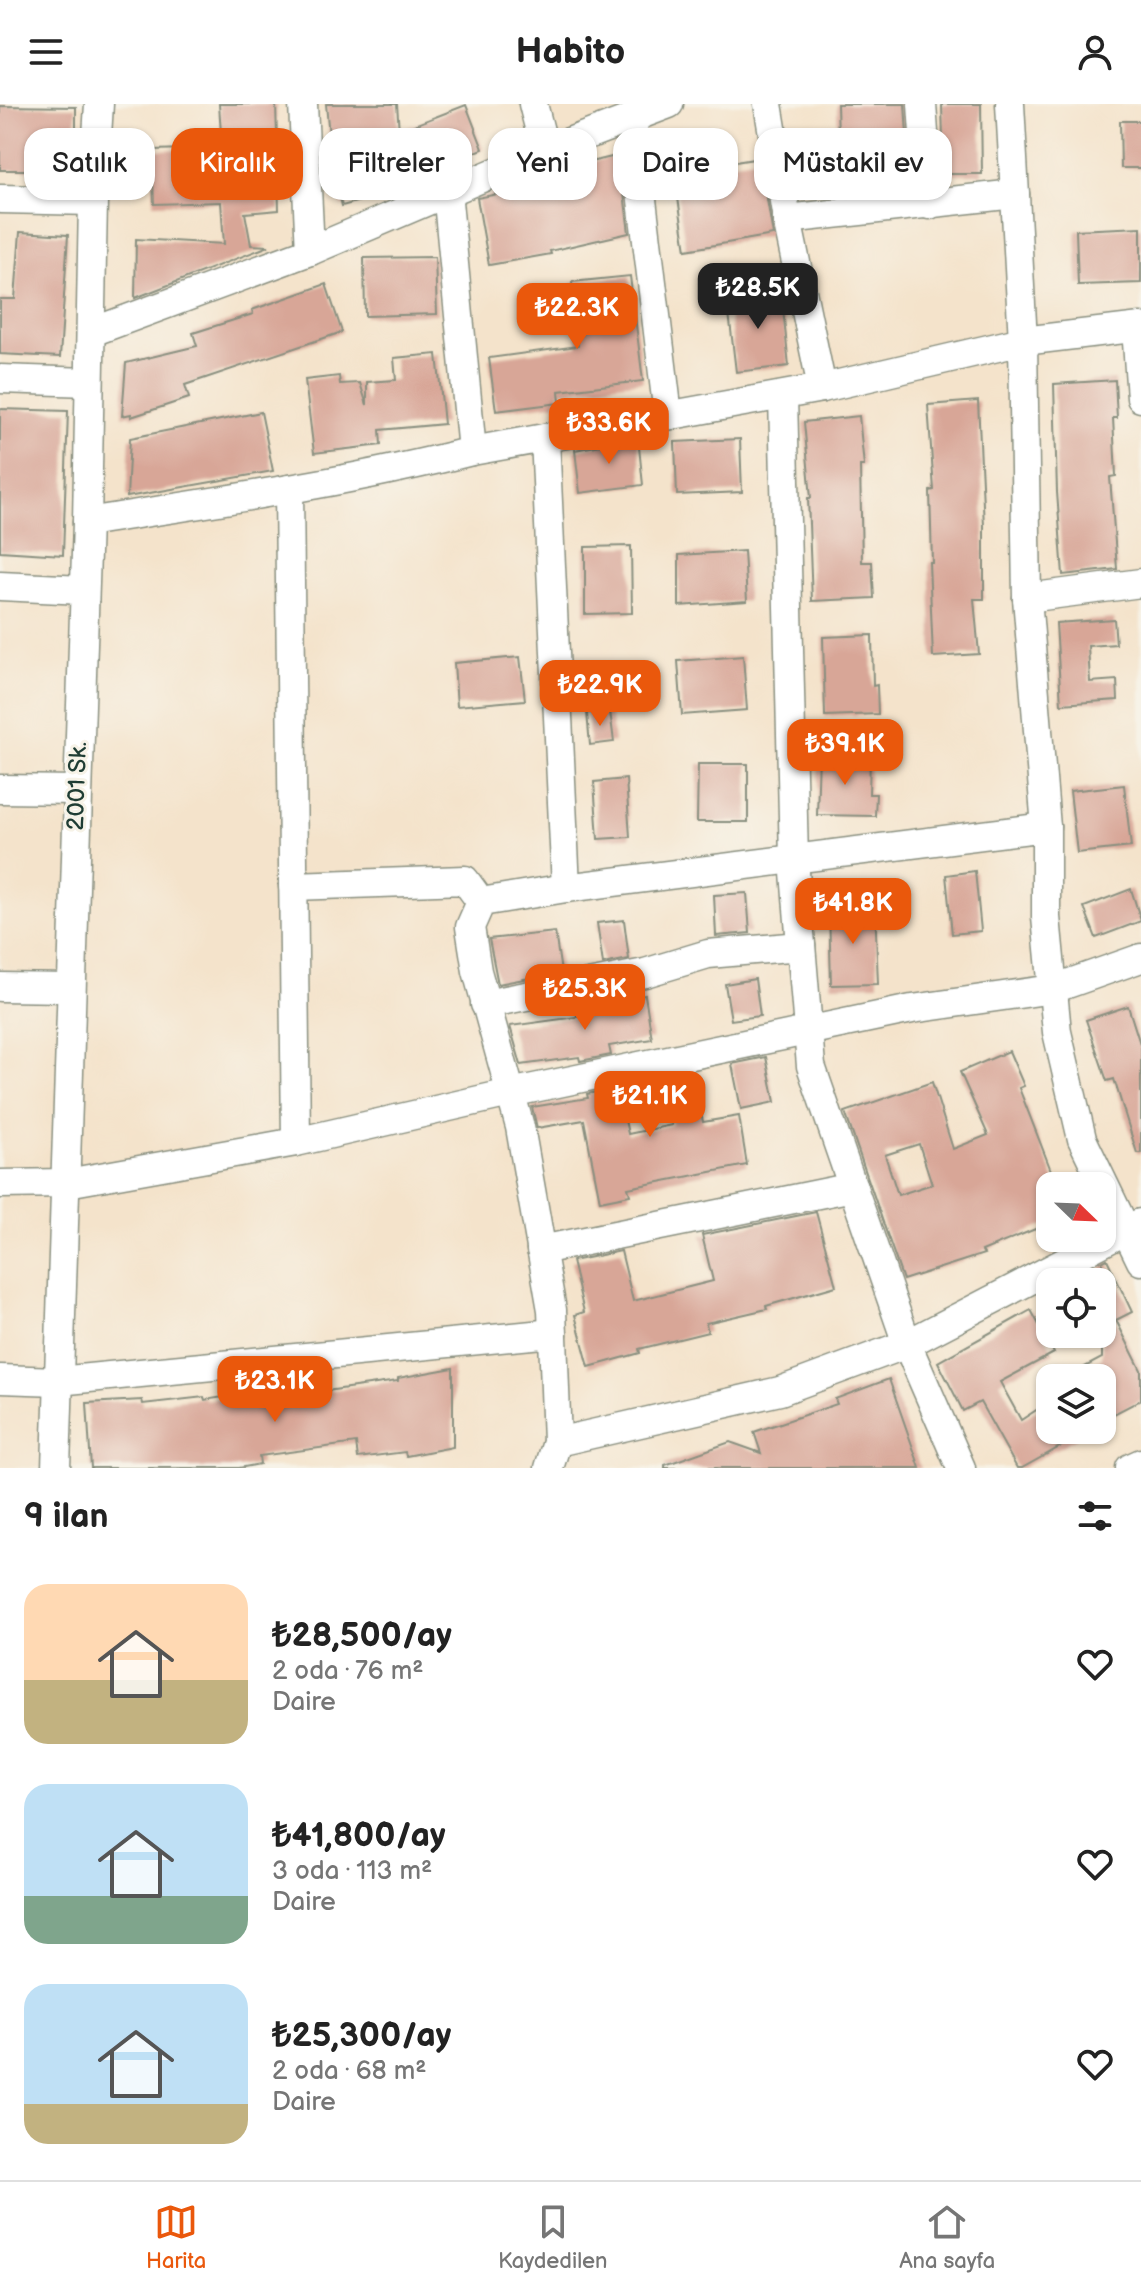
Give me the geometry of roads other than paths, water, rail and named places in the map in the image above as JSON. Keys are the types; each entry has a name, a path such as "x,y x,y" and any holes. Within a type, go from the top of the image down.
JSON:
{"street":[{"name":"2001 Sk.","path":"56,1468 87,522 93,201 99,104"},
{"path":"303,104 310,251"},
{"path":"533,104 539,128"},
{"path":"597,131 669,104"},
{"path":"768,104 787,219 822,388"},
{"path":"922,104 929,205"},
{"path":"1010,104 1023,341 1027,598 1046,827 1046,917 1057,1032 1082,1139 1134,1226 1141,1261"},
{"path":"632,117 668,415"},
{"path":"787,219 1015,194"},
{"path":"0,199 93,201"},
{"path":"92,332 310,251 426,200"},
{"path":"448,200 472,451"},
{"path":"87,522 289,489 422,464 472,451 783,396 1023,341 1138,327 1141,398"},
{"path":"0,379 89,382"},
{"path":"783,396 794,860 811,1066 907,1344 961,1468"},
{"path":"545,438 566,888"},
{"path":"289,489 296,1142"},
{"path":"1027,598 1141,583"},
{"path":"0,586 83,590"},
{"path":"0,789 77,790"},
{"path":"481,902 566,888 1046,827"},
{"path":"293,886 465,880 481,902"},
{"path":"481,902 470,927 477,971 520,1127 552,1310 553,1455 780,1391 907,1344 1134,1226"},
{"path":"485,1004 645,973 708,954 801,946"},
{"path":"0,1184 67,1183 296,1142 510,1093 912,1009 1053,989 1141,958"},
{"path":"0,987 70,988"},
{"path":"541,1250 853,1187"},
{"path":"0,1379 58,1381 553,1333"},
{"path":"1130,1468 1141,1463"}]}
